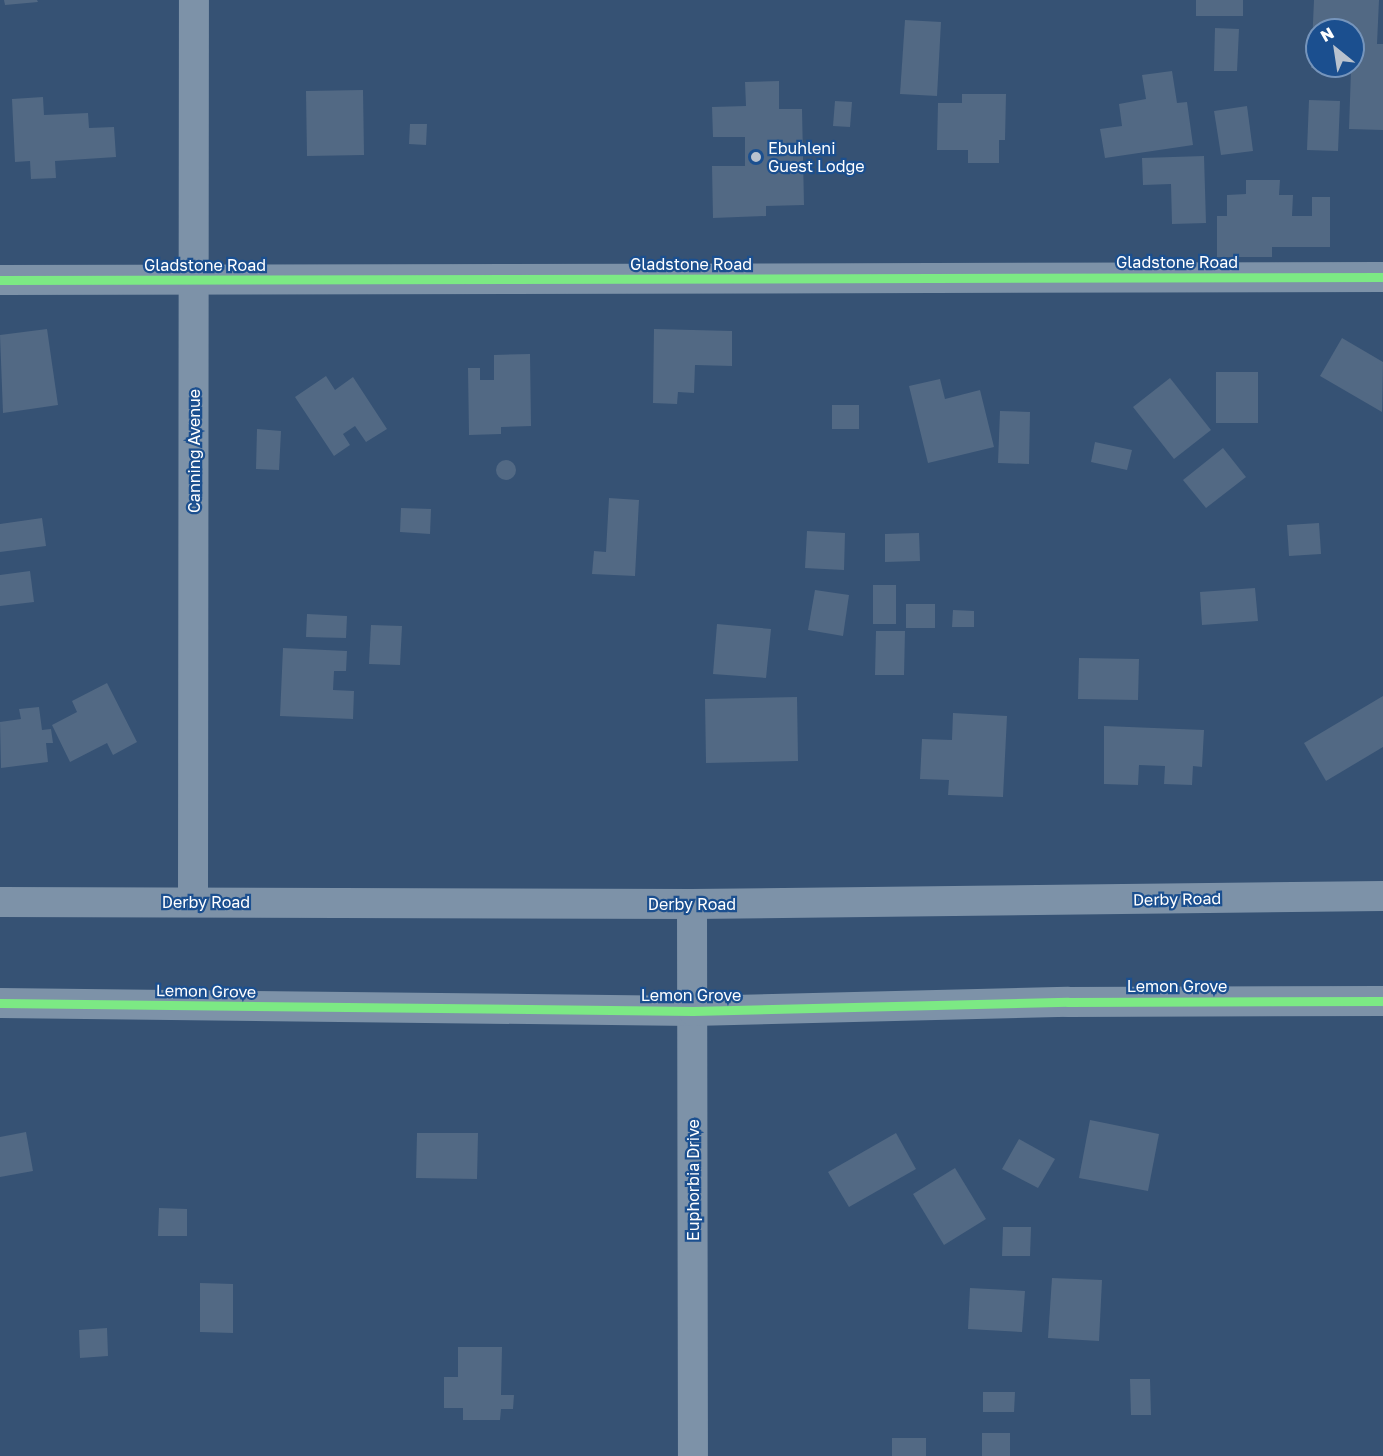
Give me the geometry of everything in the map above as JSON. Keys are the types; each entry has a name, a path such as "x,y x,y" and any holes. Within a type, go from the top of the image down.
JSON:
{"street":[{"name":"Canning Avenue","path":"192,902 194,0"},
{"name":"Gladstone Road","path":"0,280 1383,277"},
{"name":"Derby Road","path":"0,902 692,904 1383,896"},
{"name":"Euphorbia Drive","path":"692,904 693,1456"},
{"name":"Lemon Grove","path":"0,1003 693,1011 1068,1002 1383,1001"}],"building":[{"path":"4,0 37,0 38,2 5,5"},
{"path":"1196,0 1243,0 1243,16 1196,16"},
{"path":"1314,0 1379,0 1377,44 1383,44 1383,130 1349,129 1351,78 1365,78 1365,18 1313,18"},
{"path":"905,20 941,22 937,96 900,94"},
{"path":"1215,28 1239,29 1237,71 1214,71"},
{"path":"1172,71 1177,103 1187,102 1193,145 1105,158 1100,129 1122,126 1119,104 1146,99 1142,75"},
{"path":"779,81 779,109 802,109 804,205 766,206 766,216 713,218 712,166 745,166 745,137 713,137 712,107 746,106 745,82"},
{"path":"363,90 364,155 307,156 306,91"},
{"path":"962,94 1006,94 1005,140 999,140 999,163 968,163 968,150 937,150 938,103 962,103"},
{"path":"43,97 44,115 88,113 89,128 114,127 116,157 55,161 56,178 31,179 30,161 15,162 12,99"},
{"path":"1309,100 1340,101 1338,151 1307,150"},
{"path":"835,101 852,102 850,127 833,126"},
{"path":"1247,106 1253,151 1221,155 1214,111"},
{"path":"410,124 427,124 426,145 409,144"},
{"path":"1204,156 1206,223 1172,224 1171,184 1143,185 1142,158"},
{"path":"1246,180 1280,180 1279,195 1293,195 1292,216 1312,216 1312,197 1330,197 1330,247 1272,247 1272,257 1217,257 1217,216 1227,216 1227,195 1246,194"},
{"path":"47,329 58,405 3,413 0,335"},
{"path":"654,329 732,331 732,366 695,365 694,393 678,392 677,404 653,403"},
{"path":"1342,338 1383,362 1382,412 1320,376"},
{"path":"530,354 531,426 501,427 501,434 469,435 468,368 480,368 480,380 494,380 494,355"},
{"path":"1216,372 1258,372 1258,423 1216,423"},
{"path":"326,376 335,390 353,377 387,429 366,442 355,426 343,434 350,445 334,456 295,397"},
{"path":"1170,378 1211,430 1174,459 1133,407"},
{"path":"940,379 945,399 980,390 994,447 928,463 909,386"},
{"path":"832,405 859,405 859,429 832,429"},
{"path":"1000,411 1030,412 1029,464 998,463"},
{"path":"257,429 281,431 279,470 256,469"},
{"path":"1095,442 1132,450 1127,470 1091,462"},
{"path":"1223,448 1246,477 1206,508 1183,480"},
{"path":"502,460 510,460 516,466 516,474 510,480 502,480 496,474 496,466"},
{"path":"609,498 639,500 635,576 592,574 594,551 606,552"},
{"path":"401,508 431,509 430,534 400,532"},
{"path":"42,518 46,546 0,552 0,524"},
{"path":"1319,523 1321,554 1289,556 1287,525"},
{"path":"807,531 845,533 844,570 805,568"},
{"path":"919,533 920,561 885,562 885,534"},
{"path":"30,571 34,602 0,606 0,575"},
{"path":"873,585 896,585 896,624 873,624"},
{"path":"1255,588 1258,621 1202,625 1200,592"},
{"path":"815,590 849,595 843,636 808,630"},
{"path":"906,604 935,604 935,628 906,628"},
{"path":"953,610 974,611 974,627 952,627"},
{"path":"307,614 347,616 346,638 306,637"},
{"path":"717,624 771,629 766,678 713,674"},
{"path":"371,625 402,626 400,665 369,664"},
{"path":"876,631 905,631 904,675 875,675"},
{"path":"283,648 347,651 346,671 334,671 333,690 354,691 353,719 280,716"},
{"path":"1079,658 1139,659 1138,700 1078,699"},
{"path":"107,683 137,742 113,755 107,743 70,762 52,725 77,712 72,701"},
{"path":"1383,696 1383,747 1326,781 1304,743"},
{"path":"797,697 798,761 706,763 705,699"},
{"path":"39,707 42,730 51,729 53,743 46,743 48,762 1,768 0,722 21,719 19,709"},
{"path":"953,713 1007,716 1003,797 948,795 949,780 920,779 922,739 952,740"},
{"path":"1104,726 1204,730 1202,767 1193,766 1192,785 1164,784 1165,766 1139,765 1138,785 1104,784"},
{"path":"1090,1120 1159,1134 1148,1191 1079,1178"},
{"path":"26,1132 33,1171 0,1177 0,1137"},
{"path":"417,1133 478,1133 477,1179 416,1178"},
{"path":"896,1133 916,1169 849,1207 828,1172"},
{"path":"1019,1139 1055,1159 1038,1188 1002,1169"},
{"path":"955,1168 986,1219 944,1245 913,1194"},
{"path":"159,1208 187,1209 187,1236 158,1236"},
{"path":"1003,1227 1031,1227 1030,1256 1002,1256"},
{"path":"1052,1278 1102,1280 1099,1341 1048,1338"},
{"path":"200,1283 233,1284 233,1333 200,1332"},
{"path":"970,1288 1025,1291 1022,1332 968,1329"},
{"path":"107,1328 108,1356 80,1358 79,1330"},
{"path":"458,1347 502,1347 501,1395 514,1395 513,1409 501,1409 500,1420 463,1420 463,1408 444,1408 444,1377 458,1377"},
{"path":"1130,1379 1150,1379 1151,1415 1131,1415"},
{"path":"983,1392 1015,1392 1014,1412 983,1412"},
{"path":"982,1433 1010,1433 1010,1456 982,1456"},
{"path":"892,1438 926,1438 926,1456 892,1456"}],"cycle path":[{"path":"0,280 1383,277"},
{"path":"0,1003 693,1011 1068,1002 1383,1001"}],"place":[{"name":"Ebuhleni Guest Lodge","path":"756,157"}]}
